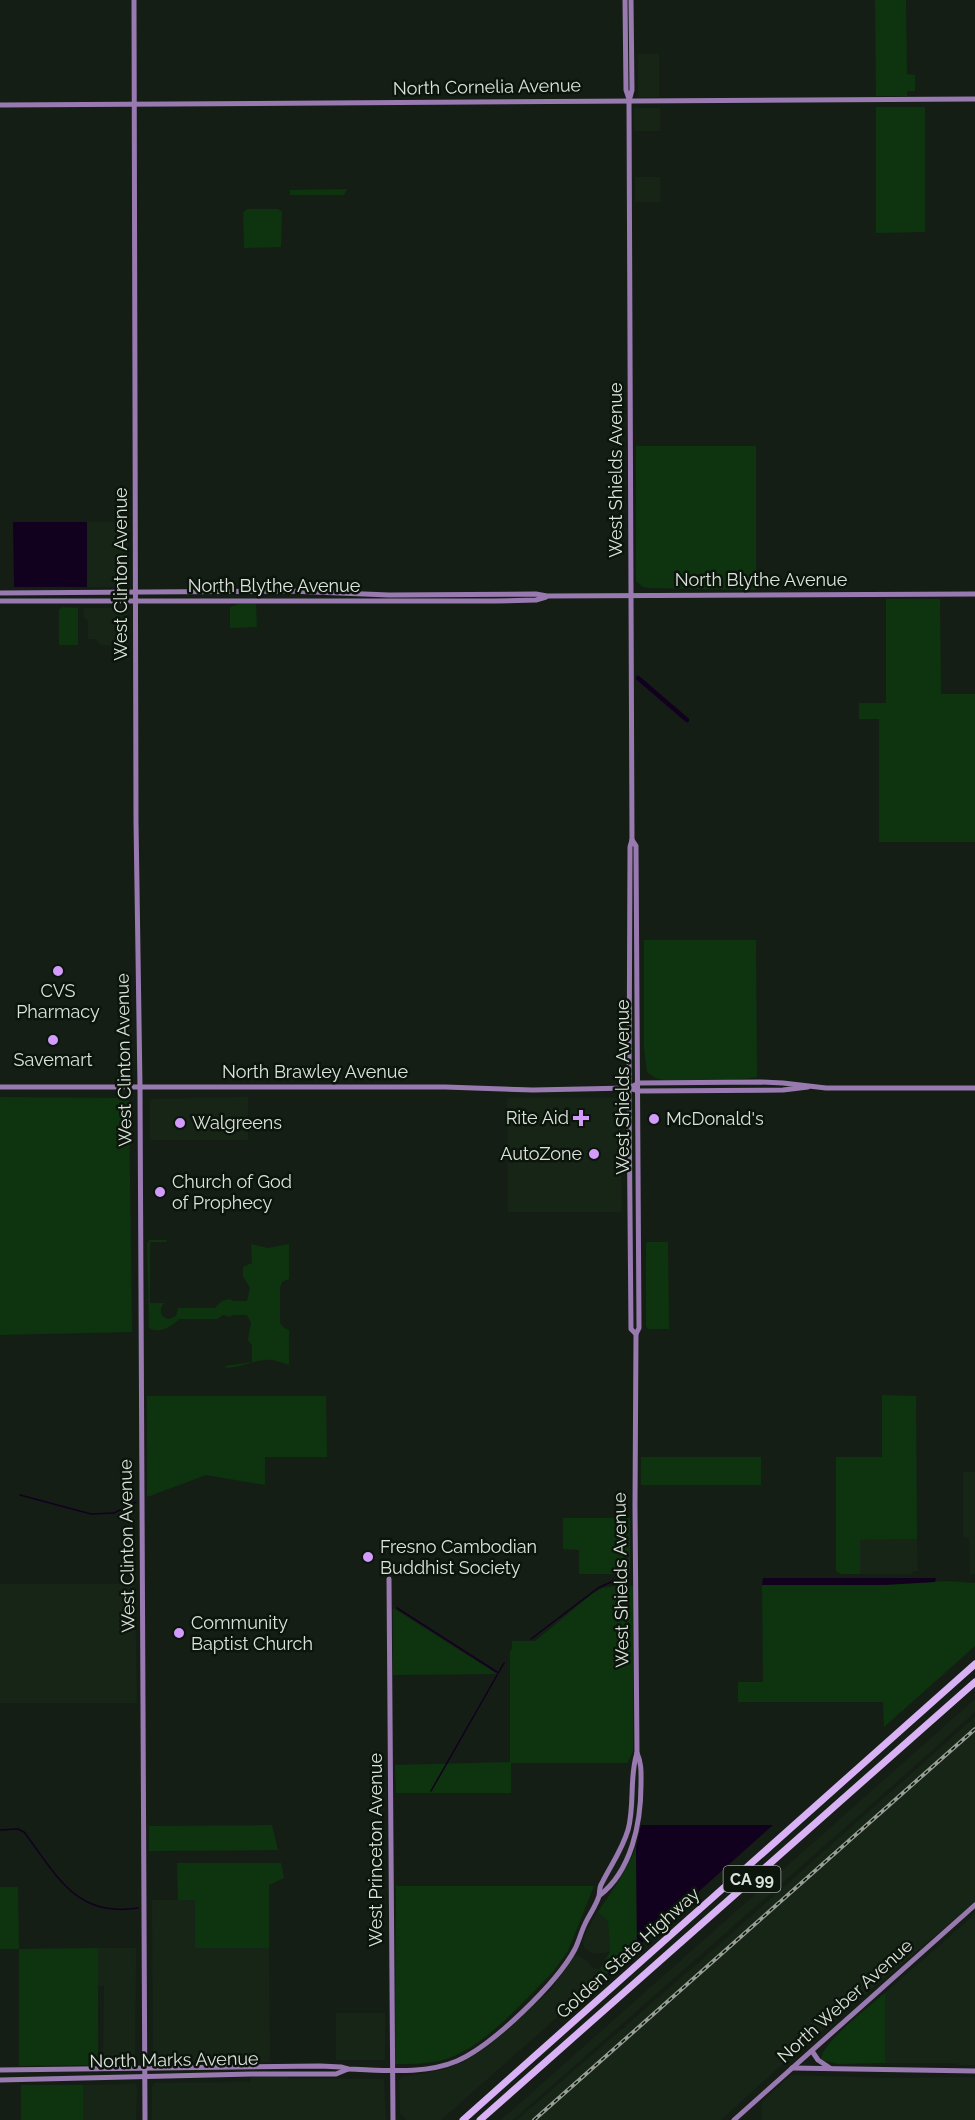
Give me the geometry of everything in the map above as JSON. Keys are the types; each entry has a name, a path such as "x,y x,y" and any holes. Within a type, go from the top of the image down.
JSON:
{"highway":[{"name":"Golden State Highway","path":"463,2120 975,1664"},
{"name":"Golden State Highway","path":"480,2120 975,1682"}],"street":[{"name":"West Clinton Avenue","path":"134,0 136,821 140,1087 140,1403 146,2120"},
{"name":"West Shields Avenue","path":"625,0 626,90 629,101 632,840 630,847 629,1089 632,1329 636,1334"},
{"name":"West Shields Avenue","path":"629,101 632,90 631,0"},
{"name":"North Cornelia Avenue","path":"0,105 975,99"},
{"name":"North Blythe Avenue","path":"0,593 326,591 389,595 536,594 547,596 975,594"},
{"name":"North Blythe Avenue","path":"0,601 495,601 536,600 547,596"},
{"name":"West Shields Avenue","path":"563,1968 576,1948 585,1923 599,1896 600,1885 619,1853 629,1826 633,1803 634,1762 638,1754 635,1505 636,1334 639,1328 639,1083 636,846 632,840"},
{"name":"North Brawley Avenue","path":"639,1083 783,1083 808,1086 975,1088"},
{"path":"629,1089 639,1083"},
{"path":"707,1091 713,1087 737,1086 745,1083"},
{"name":"North Brawley Avenue","path":"0,1087 445,1086 532,1090 707,1091 783,1090 808,1086"},
{"path":"630,1166 635,1170 635,1186 638,1191"},
{"path":"631,1200 634,1204 635,1232 638,1237"},
{"name":"West Princeton Avenue","path":"389,1579 393,2120"},
{"name":"North Weber Avenue","path":"734,2120 975,1905"},
{"name":"North Marks Avenue","path":"0,2070 320,2066 413,2070 440,2066 473,2052 498,2034 563,1968"},
{"path":"812,2050 818,2060 831,2068"},
{"path":"298,2073 317,2070 320,2066"},
{"path":"792,2068 975,2071"},
{"name":"North Marks Avenue","path":"0,2080 336,2074 348,2069"}],"shaded area":[{"path":"638,54 659,54 659,97 638,97"},
{"path":"634,108 660,108 660,131 634,131"},
{"path":"635,177 660,177 660,202 635,202"},
{"path":"13,522 87,522 87,587 14,587"},
{"path":"87,522 128,522 127,584 124,587 87,587"},
{"path":"84,608 124,608 127,610 127,646 115,646 115,642 111,642 110,645 101,645 95,639 88,639 88,621 84,617"},
{"path":"248,1097 248,1140 150,1140 150,1102 153,1099"},
{"path":"507,1098 618,1098 620,1100 622,1212 508,1212"},
{"path":"963,1472 975,1472 975,1574 970,1574 969,1538 963,1537"},
{"path":"917,1539 918,1571 913,1571 912,1574 860,1574 860,1540"},
{"path":"763,1578 936,1578 935,1582 883,1585 762,1585"},
{"path":"0,1584 132,1584 135,1586 137,1703 0,1703"},
{"path":"975,1699 975,1712 873,1803 513,2120 501,2120"},
{"path":"975,1717 975,1902 778,2068 721,2120 517,2120 711,1952"},
{"path":"641,1825 773,1825 637,1947 636,1847"},
{"path":"152,1900 195,1900 195,1948 269,1948 270,2062 155,2064 153,2061"},
{"path":"598,1912 608,1921 610,1952 593,1954 584,1948 583,1942"},
{"path":"975,1912 975,2065 885,2063 885,1993"},
{"path":"98,1948 136,1948 135,2062 103,2063 104,1986 98,1986"},
{"path":"578,1955 592,1968 600,1969 605,1975 441,2120 407,2120 400,2113 399,2081 402,2077 446,2069 463,2062 489,2046 551,1990 574,1956"},
{"path":"336,2013 385,2013 385,2060 336,2060"},
{"path":"791,2075 885,2078 975,2077 975,2120 762,2120 762,2102"},
{"path":"251,2076 288,2076 289,2079 384,2079 386,2120 152,2120 152,2087 155,2083 251,2082"},
{"path":"135,2084 137,2086 136,2120 83,2120 83,2085"}],"green space":[{"path":"875,0 906,0 907,74 915,75 915,91 907,91 907,96 876,96"},
{"path":"876,107 925,107 925,232 876,233"},
{"path":"347,189 344,195 290,195 290,190"},
{"path":"247,209 278,209 282,212 281,247 244,248 243,213"},
{"path":"636,446 756,446 756,590 650,588 643,587 636,581"},
{"path":"886,599 940,599 941,694 975,694 975,842 879,842 879,719 859,719 859,703 886,703"},
{"path":"239,604 256,604 257,627 230,628 230,607"},
{"path":"62,607 78,608 78,645 59,645 59,610"},
{"path":"644,940 756,940 757,1077 721,1081 676,1081 655,1078 647,1072 644,1048"},
{"path":"0,1097 126,1098 129,1101 132,1332 0,1335"},
{"path":"149,1240 167,1240 166,1242 150,1242 150,1303 164,1303 161,1313 169,1319 176,1316 178,1308 215,1308 222,1301 230,1299 247,1301 250,1288 243,1276 243,1267 252,1263 251,1244 268,1248 289,1244 289,1279 282,1282 280,1288 280,1323 289,1330 289,1365 269,1360 227,1368 225,1366 252,1362 252,1345 248,1340 251,1323 247,1315 230,1317 223,1315 217,1319 179,1319 165,1329 149,1328 147,1244"},
{"path":"647,1242 668,1242 669,1329 648,1329 646,1326"},
{"path":"882,1395 916,1396 917,1539 860,1540 860,1574 841,1574 836,1571 836,1457 882,1457"},
{"path":"147,1396 326,1396 327,1457 265,1457 265,1485 206,1475 147,1497"},
{"path":"641,1457 761,1457 761,1485 641,1485"},
{"path":"563,1518 630,1518 630,1574 579,1574 579,1550 563,1549"},
{"path":"947,1581 975,1583 975,1646 884,1727 883,1702 738,1702 738,1682 763,1682 762,1585 883,1585"},
{"path":"634,1586 633,1752 627,1763 511,1763 511,1793 396,1793 395,1765 510,1762 510,1651 512,1641 535,1641 592,1594 603,1588"},
{"path":"393,1608 497,1674 393,1675"},
{"path":"272,1825 278,1850 149,1851 149,1826"},
{"path":"636,1847 637,1947 605,1975 600,1969 610,1952 608,1921 598,1912 624,1873"},
{"path":"177,1863 281,1863 284,1878 269,1885 269,1948 195,1948 195,1900 178,1900"},
{"path":"396,1886 594,1886 568,1951 553,1972 503,2022 475,2044 446,2059 427,2063 395,2064"},
{"path":"0,1887 18,1887 19,1949 0,1949"},
{"path":"98,1948 98,2062 95,2065 19,2066 19,1949"},
{"path":"885,1993 885,2063 838,2064 821,2060 823,2053 837,2035"},
{"path":"21,2085 83,2085 83,2120 21,2120"}],"waterway":[{"path":"638,678 687,720"},
{"path":"20,1495 91,1514 114,1513 136,1502"},
{"path":"531,1639 598,1588 611,1582 623,1582"},
{"path":"397,1608 497,1672"},
{"path":"431,1791 504,1663"},
{"path":"0,1830 18,1829 24,1832 58,1878 83,1900 98,1906 116,1909 138,1908"}],"railway":[{"path":"534,2120 975,1729"}],"place":[{"name":"CVS Pharmacy","path":"58,971"},
{"name":"Savemart","path":"53,1040"},
{"name":"Rite Aid","path":"581,1118"},
{"name":"McDonald's","path":"654,1119"},
{"name":"Walgreens","path":"180,1123"},
{"name":"AutoZone","path":"594,1154"},
{"name":"Church of God of Prophecy","path":"160,1192"},
{"name":"Fresno Cambodian Buddhist Society","path":"368,1557"},
{"name":"Community Baptist Church","path":"179,1633"}]}
